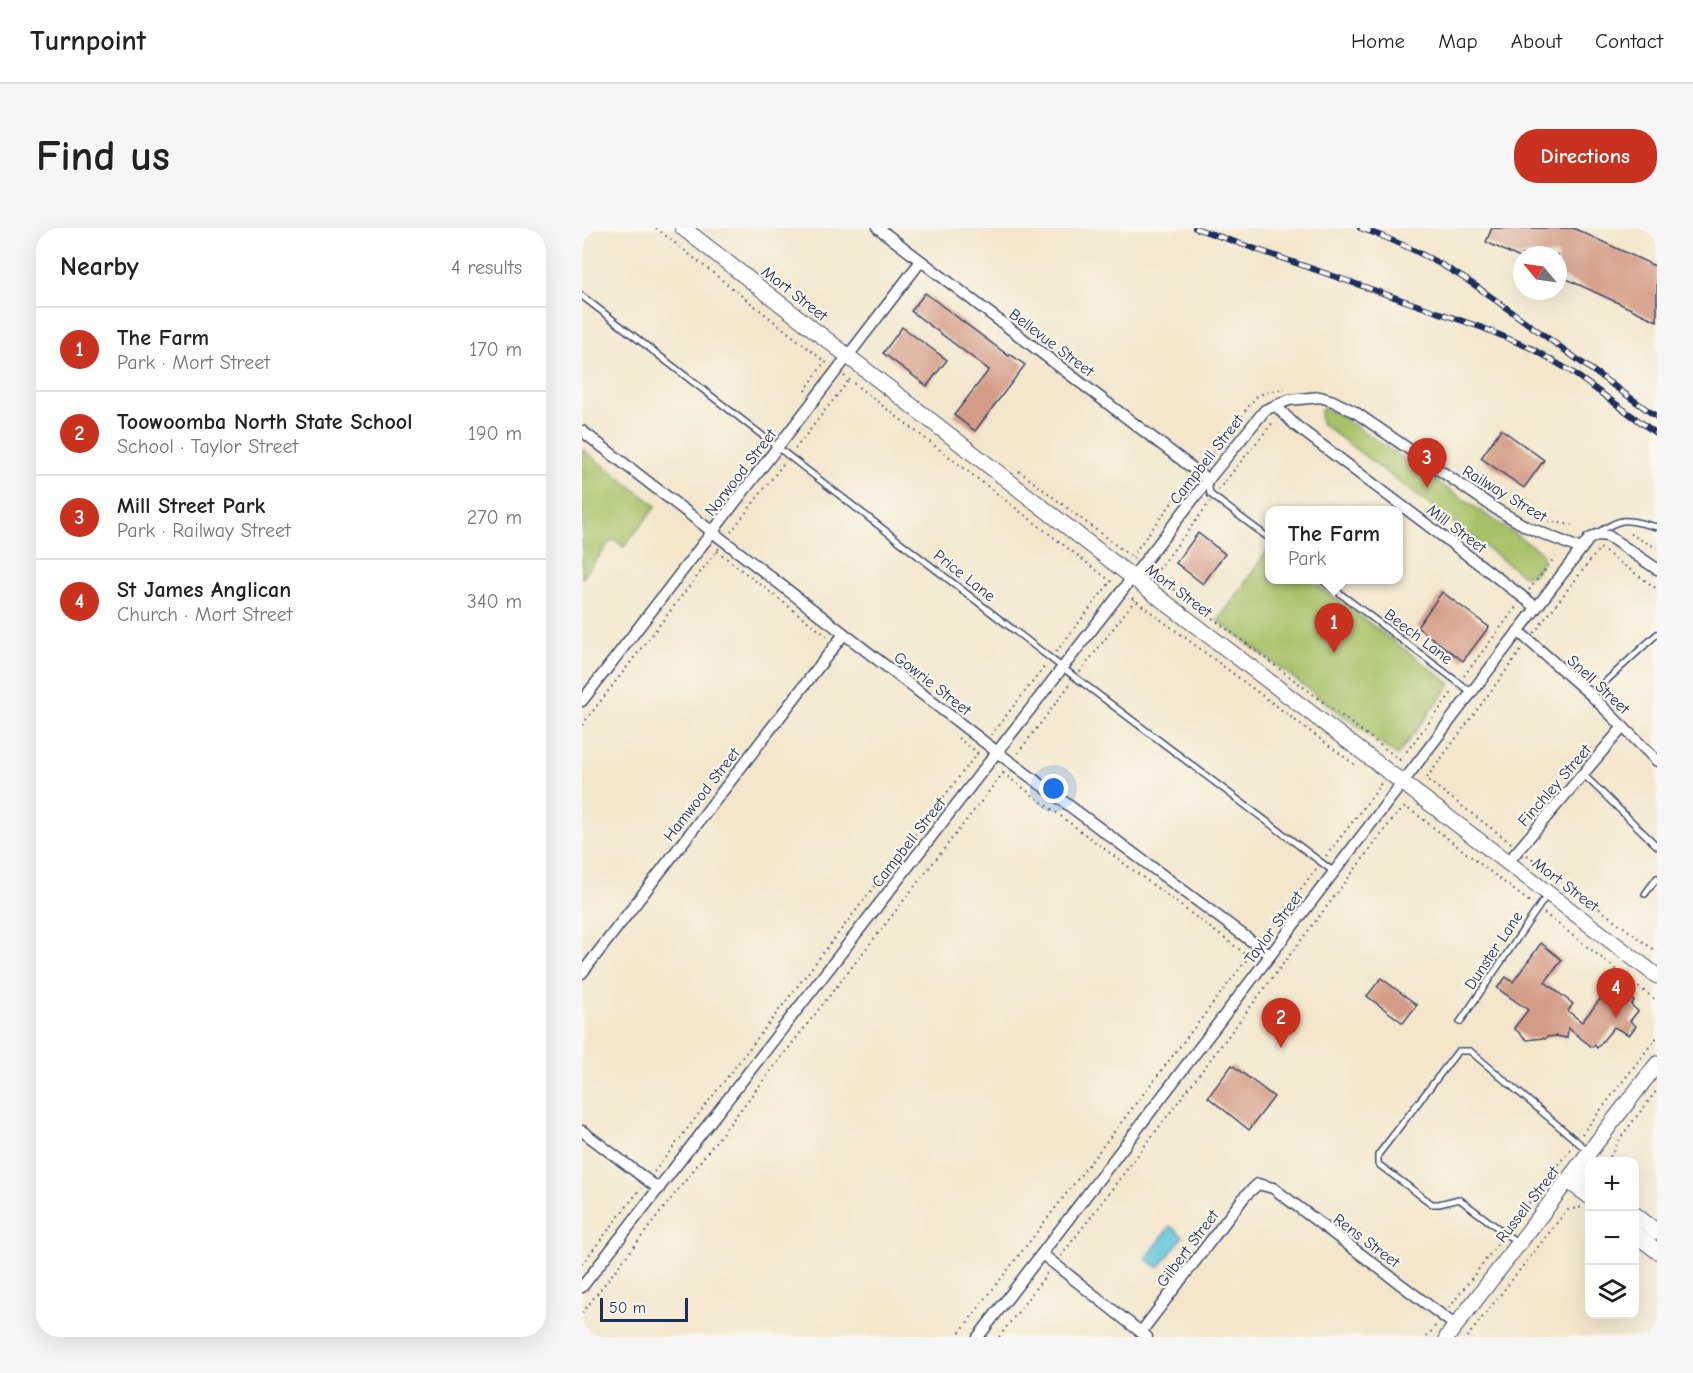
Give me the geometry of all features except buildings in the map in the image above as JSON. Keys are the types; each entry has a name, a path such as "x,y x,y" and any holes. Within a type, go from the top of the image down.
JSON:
{"street":[{"name":"Mort Street","path":"683,228 1132,577 1657,976"},
{"name":"Bellevue Street","path":"878,228 1208,480"},
{"name":"Norwood Street","path":"582,701 921,261"},
{"name":"Railway Street","path":"1258,417 1265,410 1289,400 1307,397 1320,397 1343,405 1496,509 1536,531 1581,549"},
{"name":"Mill Street","path":"1275,406 1295,425 1402,506"},
{"name":"Campbell Street","path":"582,1287 1258,417"},
{"name":"Gowrie Street","path":"582,431 997,752 1270,955"},
{"name":"Mill Street","path":"1403,506 1536,607"},
{"path":"1592,537 1608,536 1657,569"},
{"name":"Taylor Street","path":"978,1337 1536,607 1592,537"},
{"name":"Snell Street","path":"1518,631 1591,695 1657,761"},
{"name":"Hamwood Street","path":"582,973 844,633"},
{"name":"Finchley Street","path":"1508,862 1623,727"},
{"name":"Russell Street","path":"1452,1331 1657,1064"},
{"path":"582,1131 659,1189"},
{"path":"1573,1175 1585,1179"},
{"path":"1573,1175 1584,1202"},
{"name":"Rens Street","path":"1258,1184 1273,1188 1443,1316 1452,1331"},
{"name":"Gilbert Street","path":"1144,1335 1245,1196 1258,1184"},
{"path":"1639,1217 1657,1232"},
{"path":"1639,1236 1657,1251"},
{"path":"1041,1254 1144,1335"}],"lane":[{"name":"Price Lane","path":"582,296 1063,668 1334,872"},
{"path":"1208,480 1210,494 1265,537"},
{"path":"1592,537 1616,521 1627,519 1657,527"},
{"name":"Beech Lane","path":"1329,584 1471,692"},
{"path":"1591,695 1657,634"},
{"path":"1583,774 1657,846"},
{"path":"1645,894 1657,878"},
{"name":"Dunster Lane","path":"1460,1022 1548,894"},
{"path":"1519,1244 1459,1199 1432,1204 1378,1164 1378,1155 1458,1051 1470,1051 1590,1153"}],"path":[{"path":"656,228 825,362 1122,591 1362,770"},
{"path":"804,393 825,362"},
{"path":"582,725 849,380"},
{"path":"1019,470 1400,760 1555,557"},
{"path":"1630,534 1657,548"},
{"path":"1657,589 1600,548 1426,779 1657,952"},
{"path":"717,551 836,643"},
{"path":"582,1264 1111,582"},
{"path":"582,1313 1003,773 1134,600"},
{"path":"959,738 978,753"},
{"path":"1003,773 1249,956"},
{"path":"956,1337 1381,785 1372,777"},
{"path":"999,1337 1394,818 1405,807 1657,1001"},
{"path":"1427,1337 1657,1036"},
{"path":"1608,1157 1657,1090"},
{"path":"1467,1337 1567,1210 1584,1202"},
{"path":"582,1333 587,1337"}],"green space":[{"path":"1323,408 1339,415 1541,552 1543,561 1534,574 1524,576 1321,423 1320,413"},
{"path":"582,449 656,506 624,547 614,540 610,542 582,578"},
{"path":"1265,554 1265,584 1316,584 1451,684 1397,756 1218,621"}],"water":[{"path":"1170,1226 1183,1236 1159,1268 1146,1259"}],"railway":[{"path":"1195,228 1483,328 1533,349 1572,372 1657,434"},
{"path":"1360,228 1405,246 1462,277 1657,417"}],"place":[{"name":"Mill Street Park","path":"1427,488"},
{"name":"The Farm","path":"1334,653"},
{"name":"St James Anglican","path":"1616,1018"},
{"name":"Toowoomba North State School","path":"1281,1048"}]}
